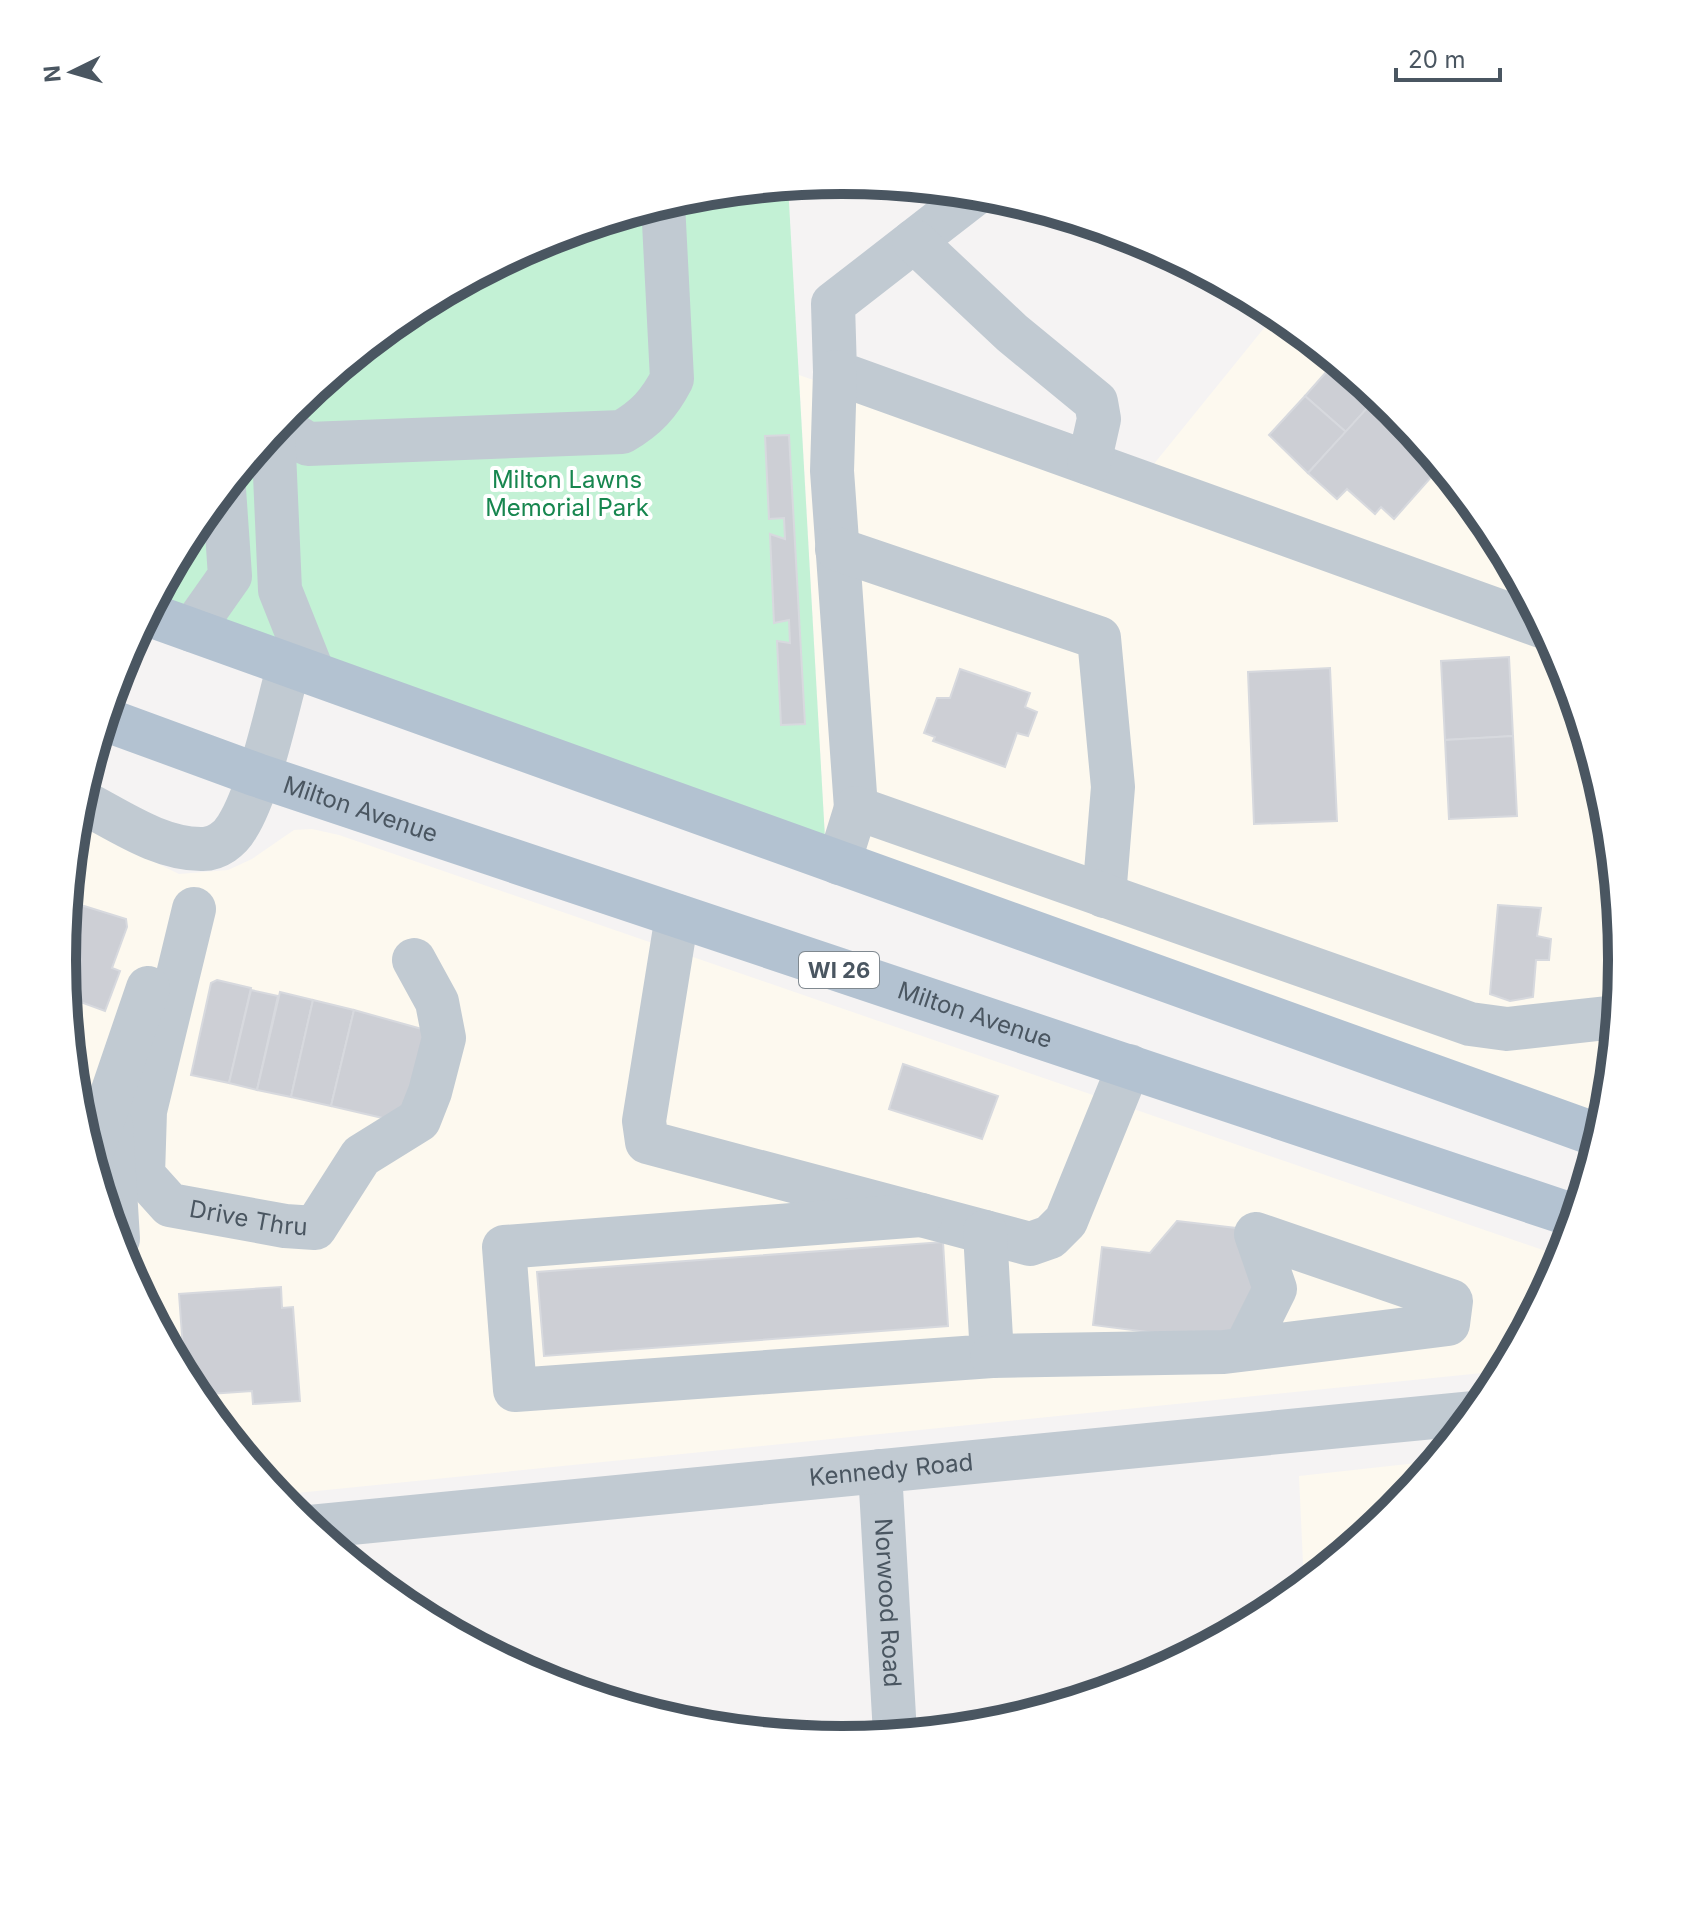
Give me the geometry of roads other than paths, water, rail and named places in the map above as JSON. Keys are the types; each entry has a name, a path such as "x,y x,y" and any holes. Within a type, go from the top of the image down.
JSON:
{"main road":[{"path":"157,618 1588,1132"},
{"name":"Milton Avenue","path":"114,723 257,775 1565,1213"}],"street":[{"path":"839,863 856,808 832,471 835,372 833,304 963,203"},
{"path":"92,806 162,842 190,849 212,848 228,839 238,826 301,669 280,590 276,507 286,433 622,432 644,419 659,403 672,379 664,215"},
{"path":"914,241 1012,333 1096,402 1099,419 1089,463"},
{"path":"835,372 1529,622"},
{"path":"192,630 230,576 225,506"},
{"path":"837,549 1099,638 1113,787 1104,896"},
{"path":"856,808 1470,1024 1507,1029 1605,1018"},
{"name":"Drive Thru","path":"109,1100 186,907 145,1111 143,1175 170,1205 285,1226 315,1228 361,1156 419,1120 430,1092 444,1038 437,1002 414,960"},
{"path":"677,916 644,1121 647,1142 1030,1244 1050,1237 1066,1221 1129,1066"},
{"path":"97,1136 109,1100"},
{"path":"109,1100 116,1201"},
{"path":"921,1215 504,1247 515,1390 992,1356 1245,1349 1448,1324 1451,1301 1256,1234 1275,1289 1245,1349"},
{"path":"985,1232 992,1356"},
{"name":"Kennedy Road","path":"327,1525 1456,1418"},
{"name":"Norwood Road","path":"880,1471 894,1724"}],"park label":[{"name":"Milton Lawns Memorial Park","path":"567,494"}]}
